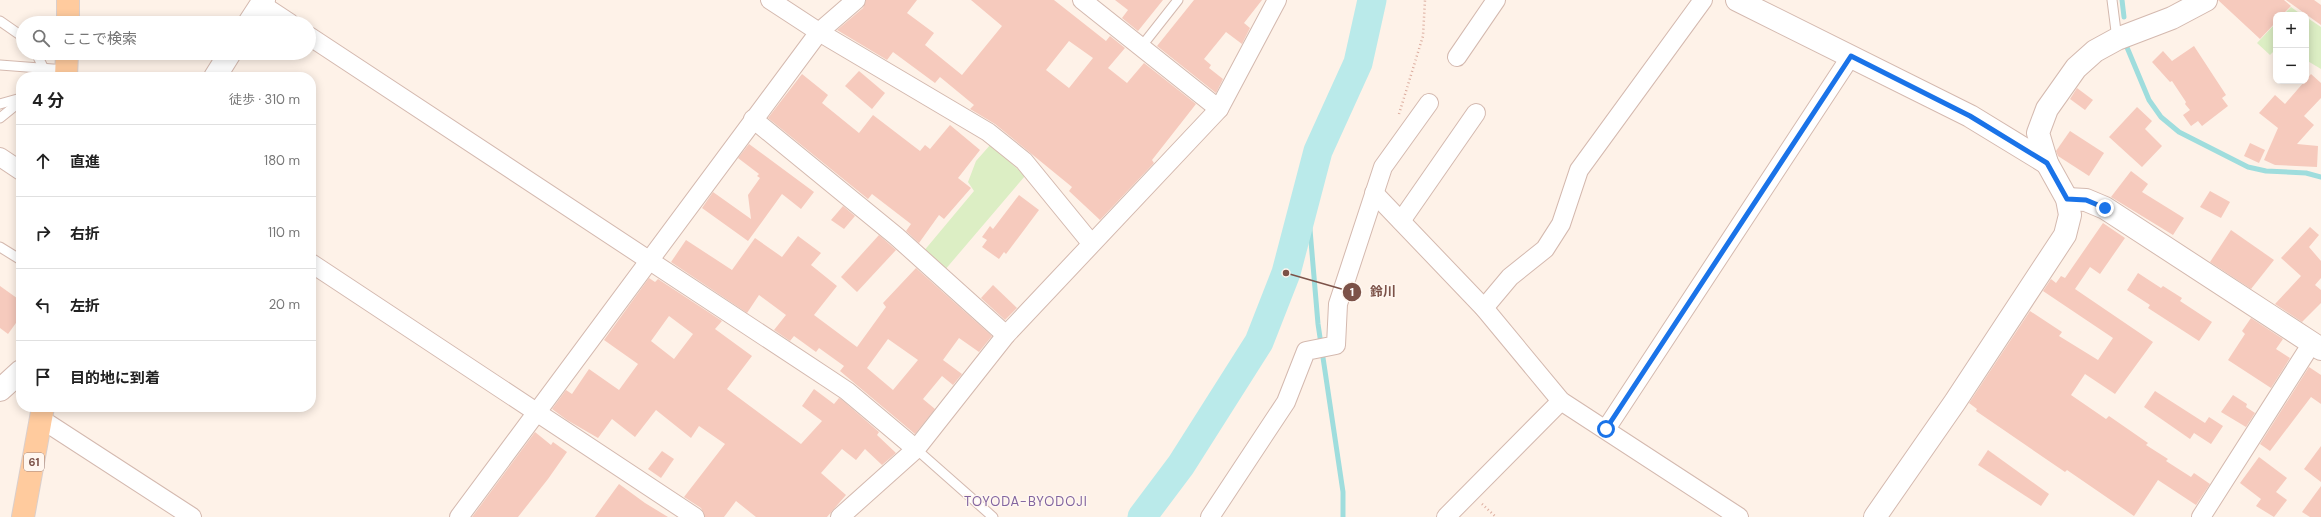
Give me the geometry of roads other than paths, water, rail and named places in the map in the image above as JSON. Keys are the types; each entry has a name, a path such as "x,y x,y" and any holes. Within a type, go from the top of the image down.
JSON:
{"main road":[{"path":"68,0 68,16"},
{"name":"61","path":"24,517 42,413"}],"street":[{"path":"770,0 819,32 988,132 1024,161 1091,243"},
{"path":"459,517 753,118 819,32 856,0"},
{"path":"1082,0 1219,109"},
{"path":"840,517 916,449 1006,335 1091,243 1219,109 1277,0"},
{"path":"1457,57 1496,0"},
{"path":"1484,308 1510,277 1546,249 1561,224 1579,170 1703,0"},
{"path":"1737,0 1970,116 2047,163"},
{"path":"1875,517 1964,389 2065,235 2070,215 2067,199 2047,163 2038,133 2047,109 2076,68 2095,51 2117,39 2172,18 2206,0"},
{"path":"253,16 262,2 281,16"},
{"path":"316,41 847,391 916,449"},
{"path":"1606,429 1851,56"},
{"path":"218,72 226,60"},
{"path":"1210,517 1286,402 1306,351 1336,345 1338,304 1383,167 1429,103"},
{"path":"1401,221 1476,113"},
{"path":"753,118 896,236 1006,335"},
{"path":"0,157 16,168"},
{"path":"1374,193 1484,308 1561,401 1739,517"},
{"path":"2067,199 2086,200 2105,208 2316,346 2207,515"},
{"path":"316,266 537,412 687,515"},
{"path":"0,390 16,376"},
{"path":"1446,517 1561,401"},
{"path":"42,413 192,517"}],"lane":[{"path":"1141,47 1178,0"},
{"path":"2112,0 2117,39"},
{"path":"0,21 16,32"},
{"path":"40,60 44,69"},
{"path":"0,65 44,69 67,67"},
{"path":"0,104 16,100"},
{"path":"0,118 16,104"},
{"path":"0,247 16,257"},
{"path":"916,449 993,517"}],"waterway":[{"path":"1142,517 1181,465 1259,342 1286,273 1318,151 1358,63 1372,0"},
{"path":"2122,0 2124,17"},
{"path":"2126,45 2149,100 2161,117 2179,132 2248,167 2266,171 2306,173 2321,177"},
{"path":"1307,194 1318,324 1343,492 1343,517"}],"place":[{"name":"鈴川","path":"1286,273"}],"district":[{"name":"TOYODA-BYODOJI","path":"1026,501"}]}
